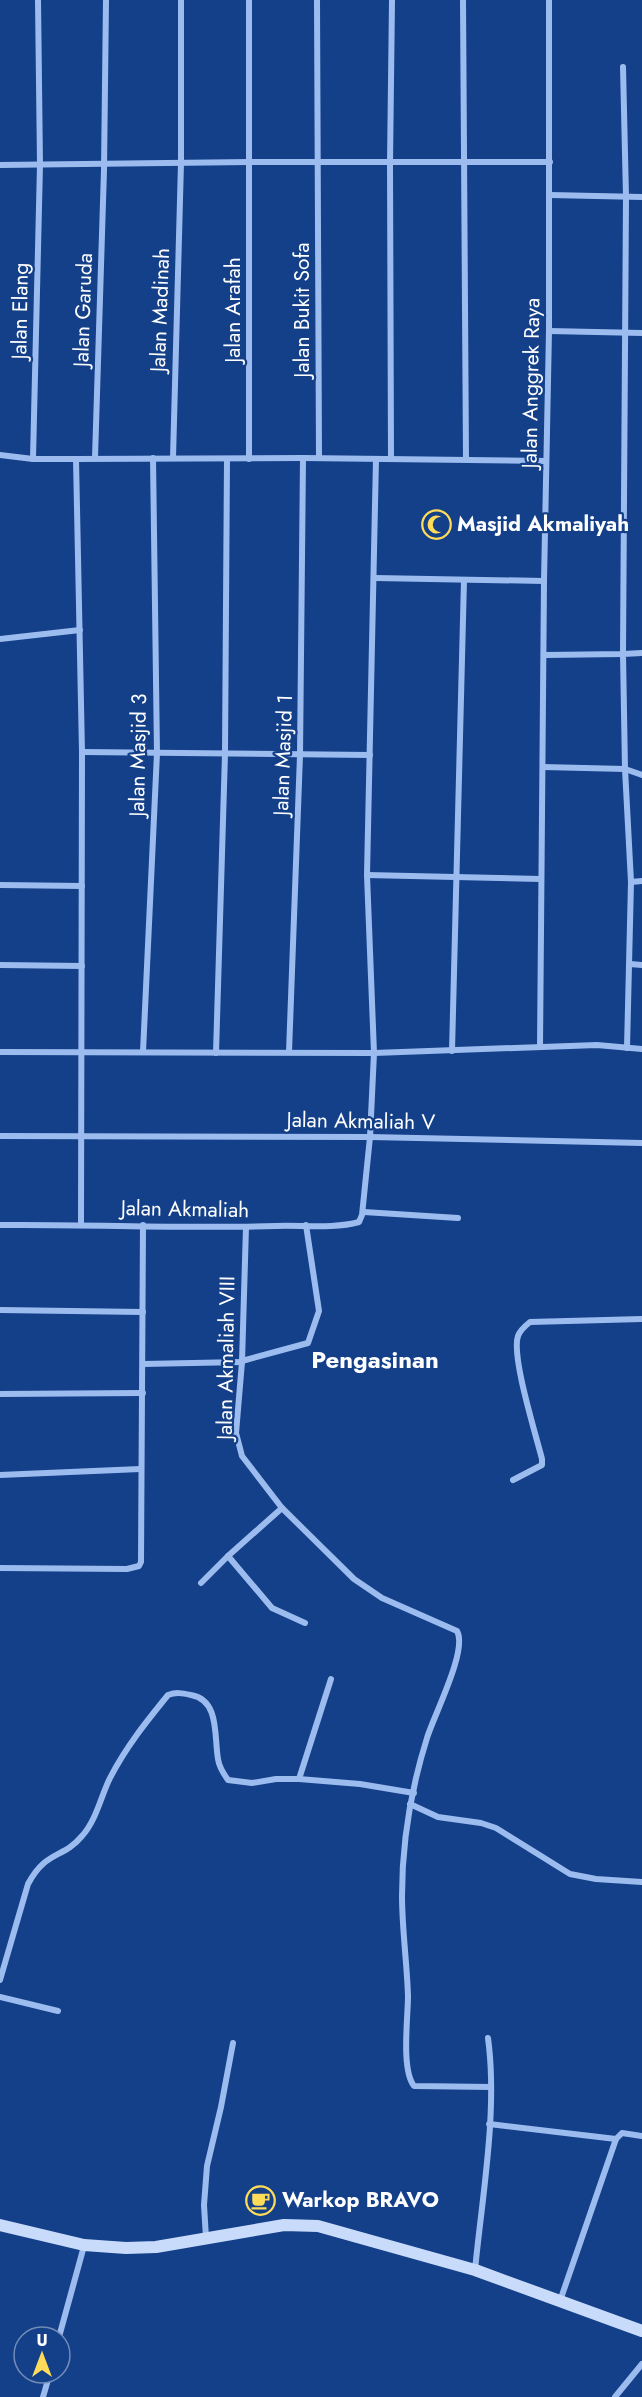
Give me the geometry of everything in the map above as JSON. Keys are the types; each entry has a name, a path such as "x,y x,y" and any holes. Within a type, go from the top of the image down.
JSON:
{"street":[{"name":"Jalan Elang","path":"33,459 40,165 38,0"},
{"name":"Jalan Garuda","path":"95,458 104,164 106,0"},
{"name":"Jalan Madinah","path":"172,458 181,163 181,0"},
{"name":"Jalan Arafah","path":"249,0 249,459"},
{"name":"Jalan Bukit Sofa","path":"317,0 319,458"},
{"path":"391,459 392,0"},
{"path":"463,0 466,459"},
{"name":"Jalan Anggrek Raya","path":"540,1047 544,581 549,331 549,0"},
{"path":"623,67 626,197 624,769 631,882 627,1048"},
{"path":"0,165 318,161 550,162"},
{"path":"550,195 642,197"},
{"path":"549,331 642,333"},
{"path":"0,455 33,459 319,458 546,461"},
{"name":"Jalan Masjid 3","path":"143,1053 157,753 153,458"},
{"name":"Jalan Masjid 1","path":"289,1053 300,755 303,458"},
{"path":"76,459 82,752 81,1224"},
{"path":"216,1053 225,754 227,459"},
{"path":"376,459 367,875 374,1053 364,1212 458,1218"},
{"path":"375,578 544,581"},
{"path":"452,1051 464,580"},
{"path":"0,639 80,630"},
{"path":"545,655 642,653"},
{"path":"82,752 370,755"},
{"path":"543,768 624,769 642,775"},
{"path":"367,875 541,879"},
{"path":"631,882 642,881"},
{"path":"0,885 82,886"},
{"path":"630,964 642,965"},
{"path":"0,965 82,966"},
{"path":"0,1052 374,1053 597,1046 642,1049"},
{"name":"Jalan Akmaliah V","path":"0,1136 370,1137 642,1143"},
{"name":"Jalan Akmaliah","path":"0,1225 246,1227 351,1224 358,1222 364,1212"},
{"path":"0,1568 127,1569 139,1566 142,1553 140,1469 142,1225"},
{"path":"142,1364 242,1362 308,1343 319,1311 306,1225"},
{"name":"Jalan Akmaliah VIII","path":"246,1227 237,1444 242,1456 282,1508 343,1569 366,1588 382,1598 457,1630 460,1636 458,1655 427,1738 410,1804 402,1895 410,2080 414,2086 491,2087"},
{"path":"0,1310 143,1312"},
{"path":"513,1480 537,1470 542,1465 519,1362 518,1336 523,1328 530,1322 642,1319"},
{"path":"0,1394 142,1393"},
{"path":"0,1475 140,1469"},
{"path":"201,1583 282,1508"},
{"path":"228,1556 272,1608 305,1623"},
{"path":"299,1779 331,1679"},
{"path":"0,1980 28,1884 34,1873 45,1861 71,1847 84,1835 128,1745 168,1695 175,1692 197,1696 207,1703 212,1712 218,1759 222,1772 228,1780 252,1783 276,1779 299,1779 360,1784 414,1792"},
{"path":"410,1804 438,1817 481,1823 496,1828 570,1874 606,1881 642,1882"},
{"path":"0,1997 58,2011"},
{"path":"475,2270 489,2124 491,2087 488,2038"},
{"path":"206,2239 204,2205 207,2166 233,2043"},
{"path":"489,2124 616,2139"},
{"path":"560,2301 616,2139 622,2133 642,2136"},
{"path":"0,2223 84,2245 156,2247 284,2225 318,2226 475,2270 642,2331"},
{"path":"62,2325 84,2245"},
{"path":"615,2397 642,2364"}],"place":[{"name":"Masjid Akmaliyah","path":"436,524"},
{"name":"Warkop BRAVO","path":"261,2200"}],"district":[{"name":"Pengasinan","path":"375,1359"}]}
